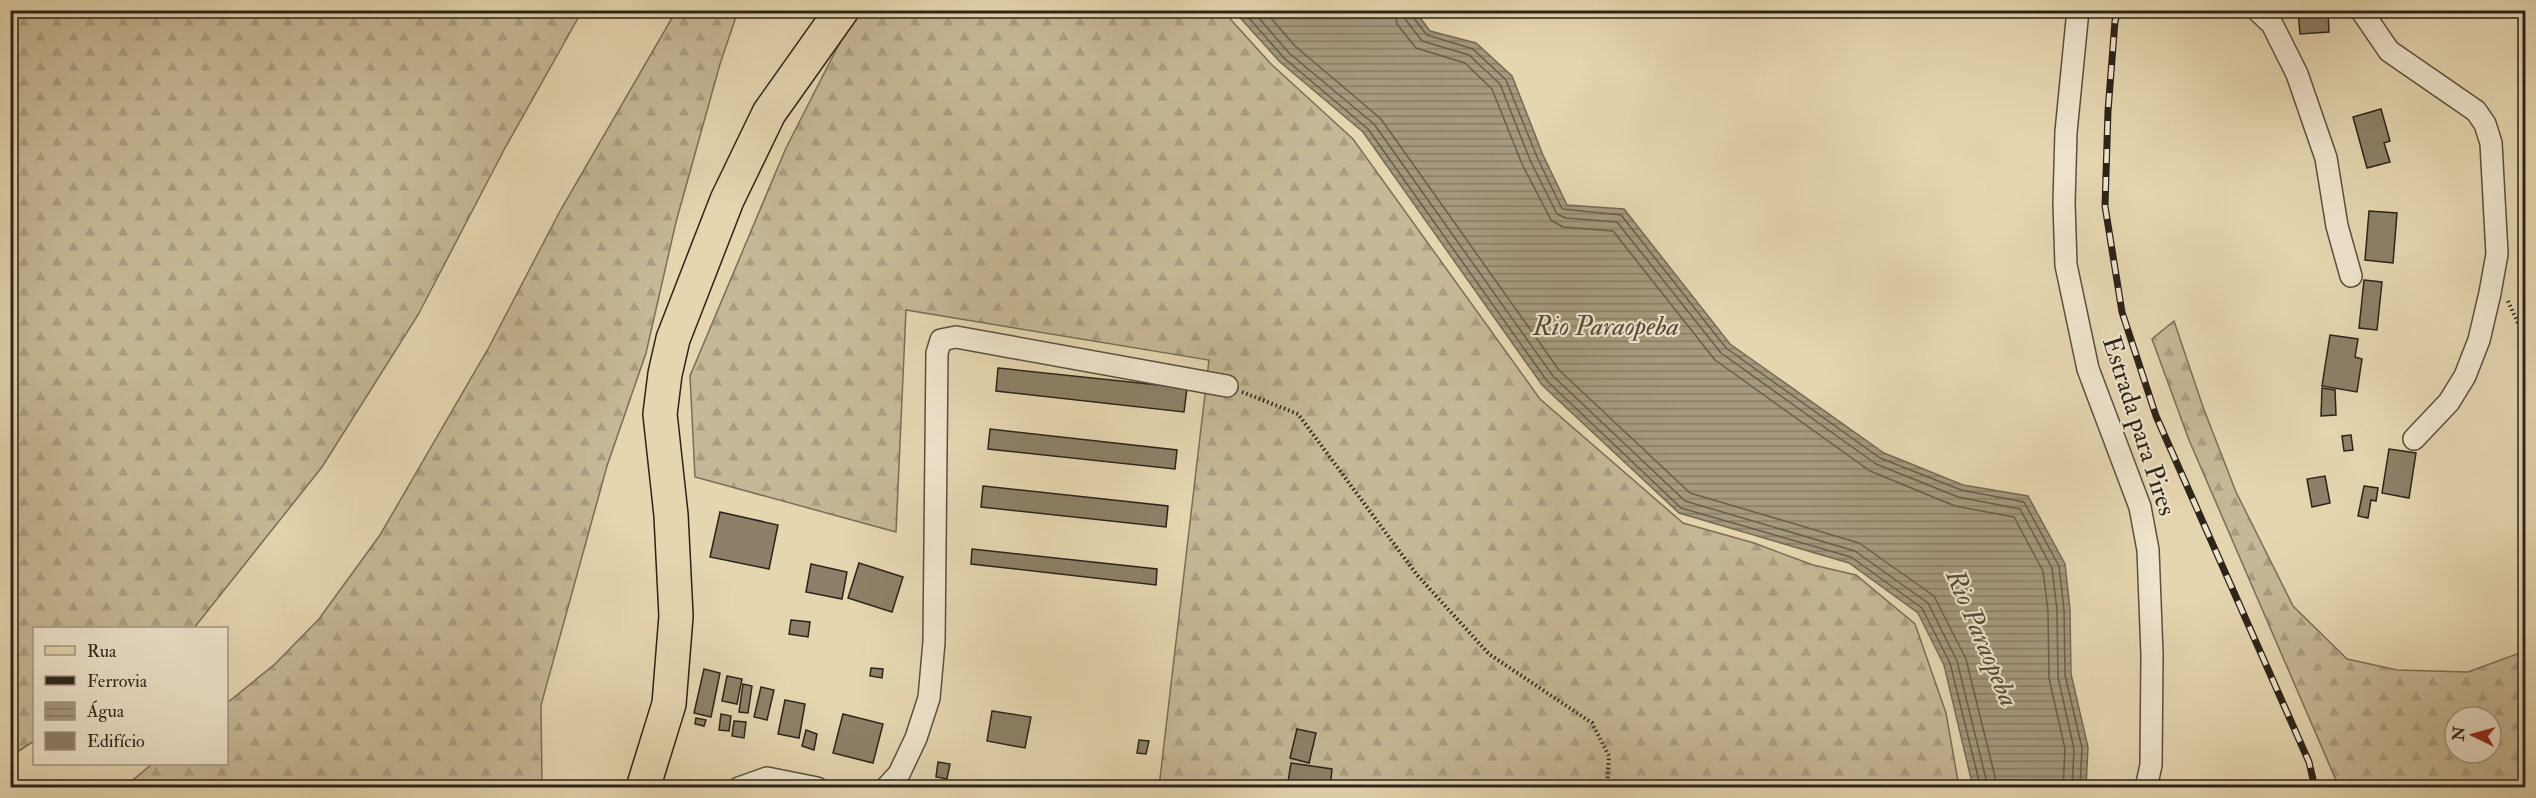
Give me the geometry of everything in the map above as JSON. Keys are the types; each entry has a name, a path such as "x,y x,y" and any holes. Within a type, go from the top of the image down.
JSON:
{"main road":[{"path":"643,788 669,704 676,616 672,515 660,414 664,374 673,339 727,200 769,112 842,10"}],"street":[{"name":"Estrada para Pires","path":"2078,10 2066,132 2064,203 2066,265 2088,369 2140,507 2148,550 2152,655 2151,754 2146,788"},
{"path":"2257,10 2272,24 2301,85 2326,158 2337,226 2351,276"},
{"path":"2361,10 2390,51 2476,111 2485,124 2491,143 2497,254 2479,340 2465,376 2449,402 2414,439"},
{"path":"886,788 899,774 916,738 929,698 934,642 937,352 941,340 956,337 1227,386"},
{"path":"739,788 767,778 817,788"}],"path":[{"path":"1227,386 1298,414 1417,575 1489,654 1592,723 1609,756 1607,788"}],"green space":[{"path":"11,10 582,11 505,148 418,315 322,467 195,627 33,627 33,742 11,756"},
{"path":"676,11 738,11 720,64 676,222 646,353 607,466 541,705 542,787 137,787 133,780 151,765 228,765 228,702 275,664 319,619 380,535 488,349 560,211"},
{"path":"856,11 1223,11 1271,64 1353,139 1540,399 1683,523 1754,543 1813,565 1856,575 1915,624 1946,713 1959,787 1159,787 1209,360 906,310 896,532 695,477 690,376 786,148"},
{"path":"2174,321 2203,407 2236,492 2293,606 2347,659 2397,670 2468,672 2525,651 2525,787 2339,787 2189,440 2152,339"}],"water":[{"name":"Rio Paraopeba","path":"1234,11 1415,11 1430,31 1476,43 1512,76 1543,155 1567,205 1624,209 1730,344 1884,453 1963,485 2028,496 2065,564 2070,609 2071,674 2088,747 2086,787 1973,787 1944,665 1918,613 1849,563 1679,513 1542,385 1363,132 1280,62"}],"building":[{"path":"2298,10 2328,10 2329,32 2300,34"},
{"path":"2381,109 2390,141 2384,143 2390,162 2367,168 2353,117"},
{"path":"2369,211 2397,213 2393,263 2365,260"},
{"path":"2364,280 2382,282 2377,330 2359,328"},
{"path":"2330,335 2358,339 2355,357 2362,359 2357,392 2322,386"},
{"path":"998,368 1187,388 1184,412 996,391"},
{"path":"2322,388 2335,390 2336,415 2321,416"},
{"path":"990,429 1177,450 1175,469 988,449"},
{"path":"2351,435 2353,450 2344,451 2342,436"},
{"path":"2389,449 2416,453 2409,498 2382,493"},
{"path":"2325,476 2330,503 2312,507 2307,479"},
{"path":"983,486 1168,506 1166,527 981,507"},
{"path":"2364,486 2378,488 2376,501 2371,500 2368,518 2358,516"},
{"path":"720,512 778,525 769,569 710,557"},
{"path":"972,549 1157,569 1156,585 971,564"},
{"path":"859,563 903,577 892,612 848,598"},
{"path":"811,564 847,572 842,599 806,592"},
{"path":"791,620 810,622 808,637 789,634"},
{"path":"871,668 883,669 882,678 870,676"},
{"path":"704,669 720,673 711,717 694,713"},
{"path":"727,676 742,679 737,704 722,701"},
{"path":"743,684 752,686 748,713 739,712"},
{"path":"761,687 774,690 767,720 754,717"},
{"path":"785,700 805,704 799,738 778,734"},
{"path":"992,711 1031,717 1025,748 987,741"},
{"path":"721,714 731,716 729,731 719,730"},
{"path":"843,714 883,724 873,763 833,753"},
{"path":"696,718 706,720 704,726 695,724"},
{"path":"734,721 746,722 744,738 732,736"},
{"path":"1297,729 1316,733 1309,763 1290,758"},
{"path":"806,730 817,734 814,750 802,746"},
{"path":"1139,740 1149,741 1146,754 1137,753"},
{"path":"938,762 950,764 947,779 936,777"},
{"path":"1291,763 1332,769 1330,788 1287,788"}],"railway":[{"path":"2119,10 2115,21 2108,111 2105,206 2122,312 2156,416 2309,762 2315,788"}]}
